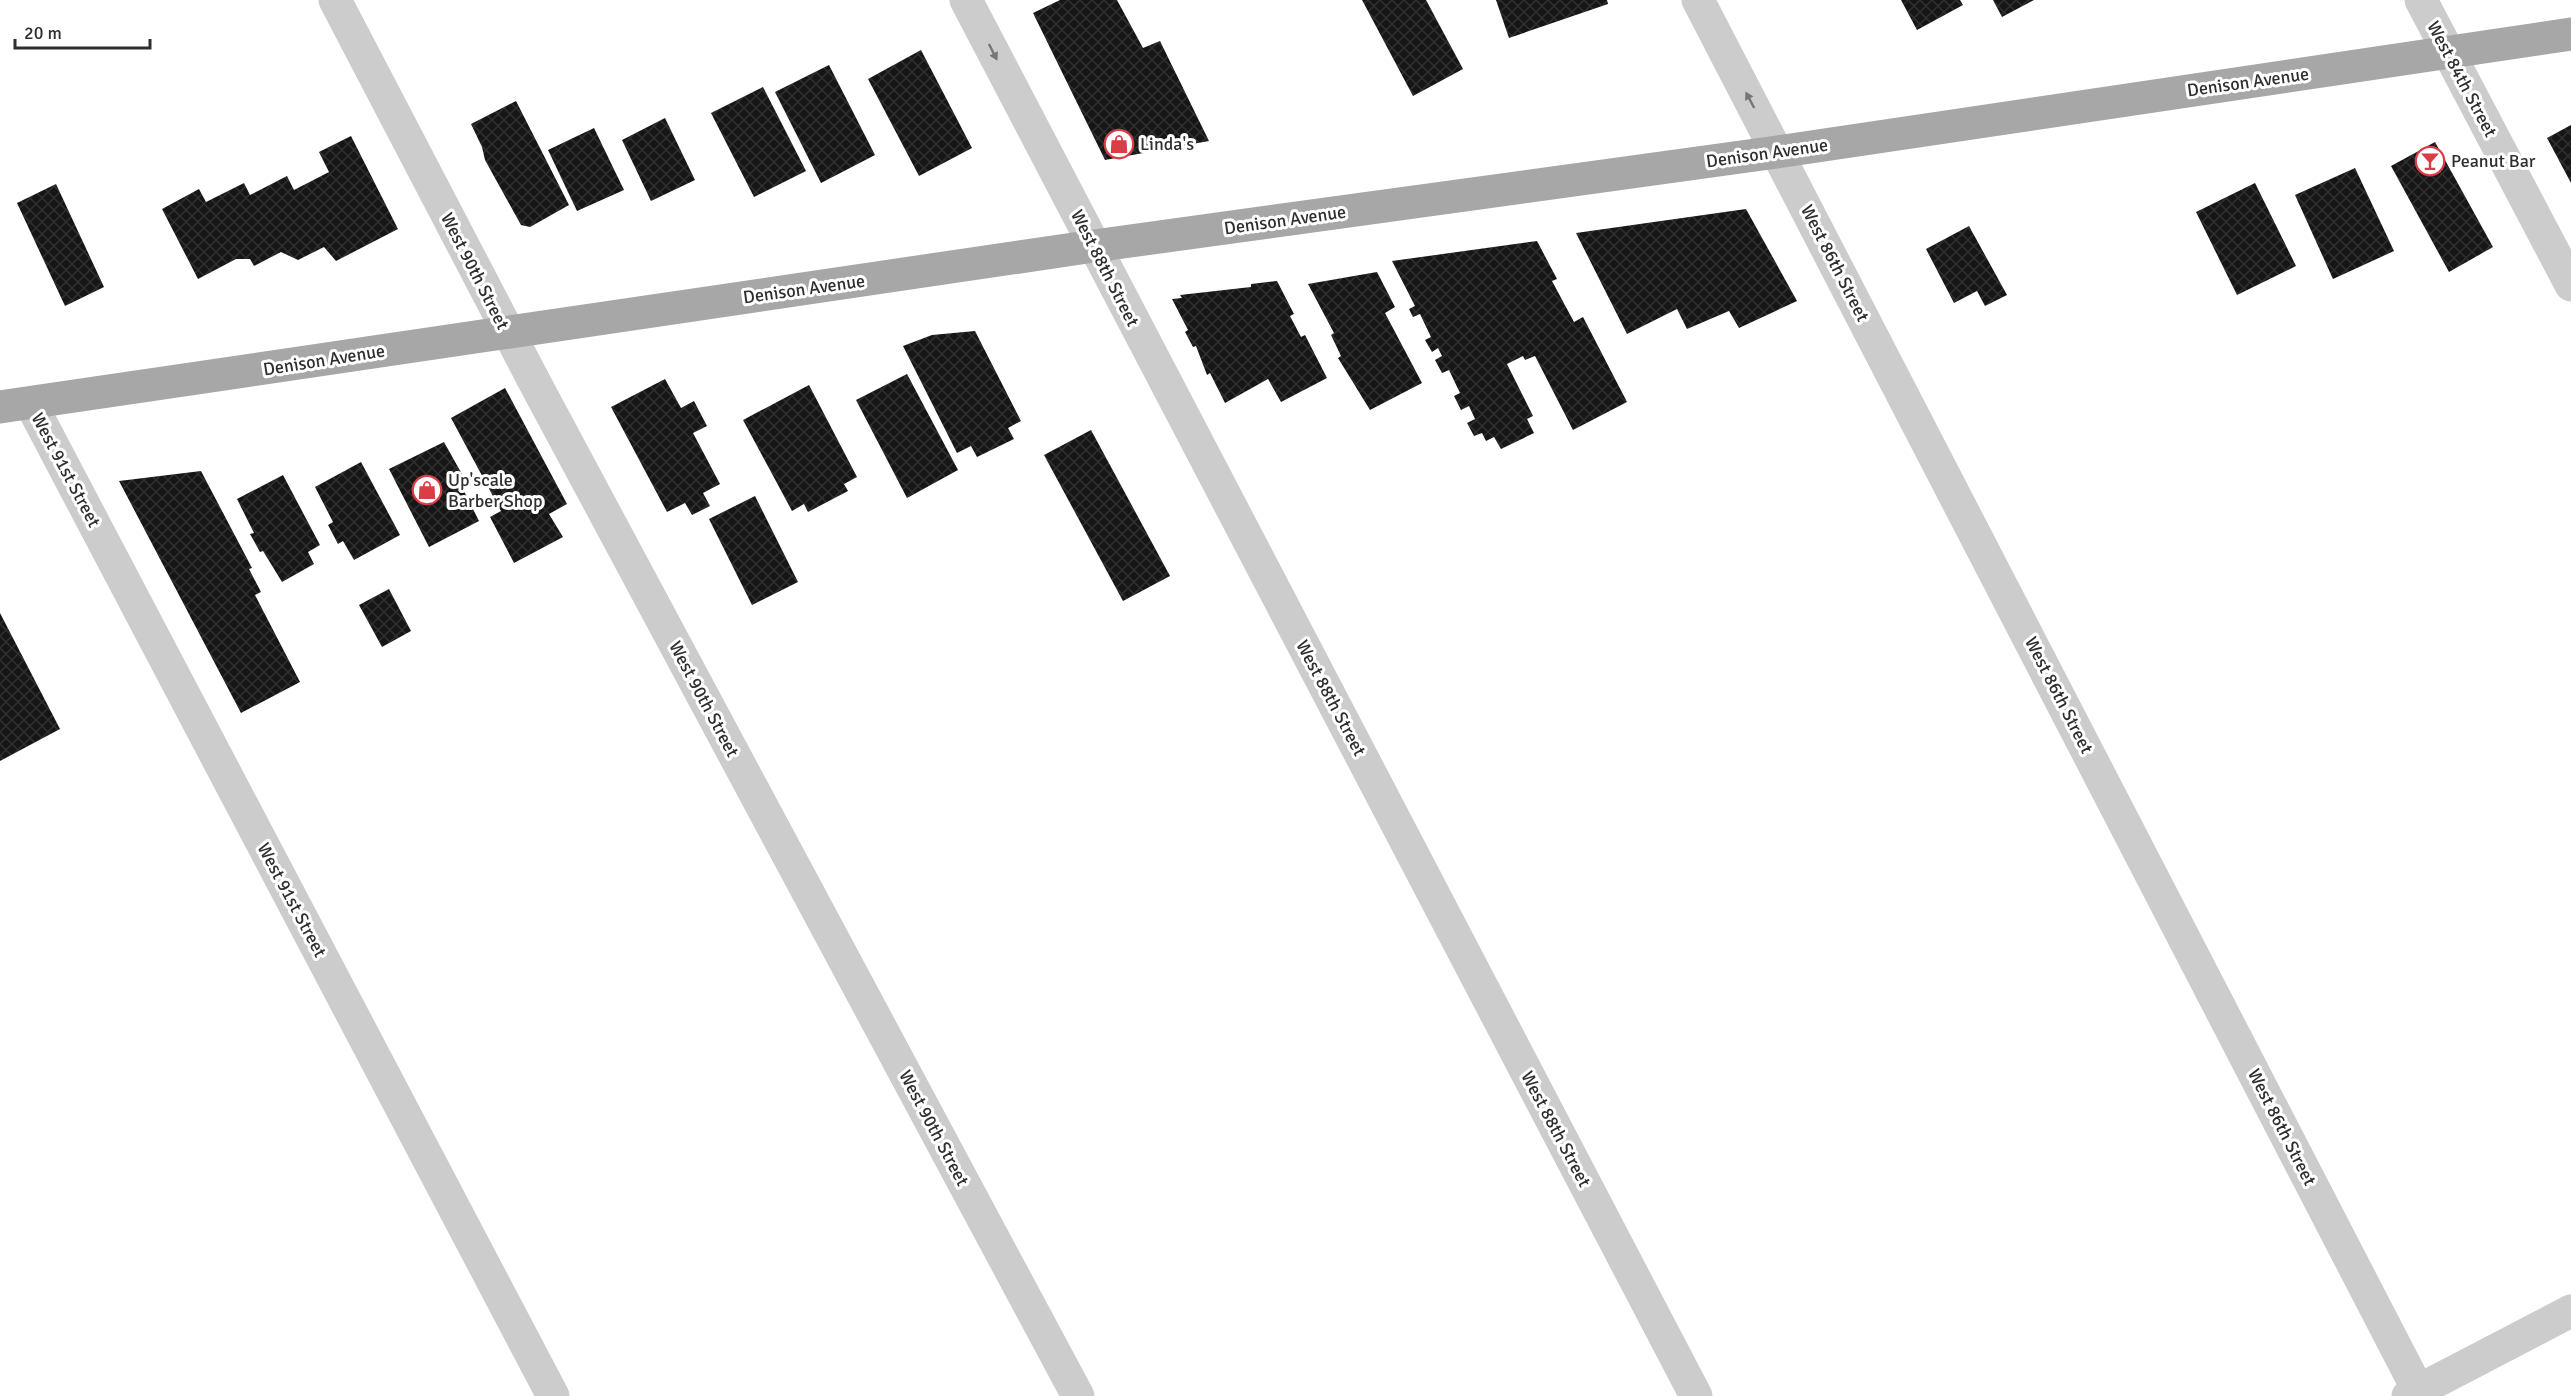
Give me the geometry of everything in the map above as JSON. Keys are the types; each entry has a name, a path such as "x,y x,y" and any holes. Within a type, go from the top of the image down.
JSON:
{"main road":[{"name":"Denison Avenue","path":"15,406 1094,246 1777,152 2571,34"}],"street":[{"name":"West 90th Street","path":"335,0 507,332 1078,1396"},
{"name":"West 88th Street","path":"966,0 1696,1396"},
{"name":"West 86th Street","path":"1698,0 2413,1393"},
{"name":"West 84th Street","path":"2421,0 2571,285"},
{"name":"West 91st Street","path":"15,406 553,1396"},
{"path":"2413,1393 2571,1311"}],"building":[{"path":"1060,0 1117,0 1143,48 1160,41 1209,141 1105,160 1033,13"},
{"path":"1362,0 1426,0 1463,69 1413,96"},
{"path":"1496,0 1607,0 1608,4 1509,38"},
{"path":"1901,0 1960,0 1963,5 1917,30"},
{"path":"1993,0 2034,0 2002,17"},
{"path":"921,50 972,148 919,176 868,79"},
{"path":"829,65 875,155 821,183 775,92"},
{"path":"763,87 806,171 754,197 711,113"},
{"path":"516,101 569,205 530,227 521,225 485,160 482,147 471,124"},
{"path":"665,118 695,180 651,201 622,140"},
{"path":"2571,125 2571,183 2547,138"},
{"path":"594,128 624,190 577,211 548,150"},
{"path":"351,136 398,229 336,261 324,247 298,260 281,252 254,266 250,259 236,259 198,279 162,209 199,189 206,202 244,183 250,195 287,176 294,190 329,172 319,152"},
{"path":"2435,142 2493,247 2449,272 2391,166"},
{"path":"2355,168 2394,251 2333,279 2295,195"},
{"path":"2255,183 2296,266 2237,295 2196,212"},
{"path":"56,184 104,287 65,306 17,203"},
{"path":"1746,209 1797,301 1739,328 1729,311 1687,329 1677,309 1627,334 1576,233"},
{"path":"1969,226 2007,295 1985,306 1977,291 1954,303 1926,249"},
{"path":"1537,241 1557,279 1552,281 1574,322 1583,317 1627,402 1573,430 1535,356 1525,360 1523,356 1507,364 1533,416 1527,419 1534,433 1501,449 1494,437 1486,441 1482,433 1474,436 1467,423 1475,419 1469,406 1461,410 1454,396 1460,393 1449,370 1442,373 1435,360 1442,356 1438,348 1432,352 1425,340 1431,337 1420,314 1413,317 1409,309 1415,306 1392,261"},
{"path":"1377,272 1395,307 1385,313 1422,383 1370,410 1338,358 1341,356 1331,335 1334,333 1308,284"},
{"path":"1277,281 1294,314 1290,316 1301,337 1305,335 1327,378 1281,402 1268,379 1225,403 1210,373 1207,375 1196,346 1193,347 1185,332 1188,330 1172,299 1182,298 1180,295 1251,287 1251,284"},
{"path":"975,331 1021,421 1008,428 1014,439 977,457 971,446 957,453 903,346 932,335"},
{"path":"907,374 958,470 907,498 856,400"},
{"path":"665,379 681,408 694,401 707,426 693,433 720,484 703,493 710,506 692,515 685,503 667,512 611,407"},
{"path":"809,385 857,477 844,484 848,491 808,512 804,504 792,511 743,420"},
{"path":"505,388 567,504 549,514 563,537 514,563 490,517 501,511 451,418"},
{"path":"1091,430 1170,576 1123,601 1044,455"},
{"path":"444,442 463,476 458,479 479,521 429,547 389,469"},
{"path":"361,462 400,535 354,560 343,541 338,544 328,525 333,522 315,487"},
{"path":"201,471 252,568 249,569 261,592 255,595 300,682 241,713 119,481"},
{"path":"283,475 320,545 308,552 314,564 282,582 250,534 254,533 237,499"},
{"path":"755,496 798,582 752,605 709,519"},
{"path":"389,589 411,631 382,647 359,605"},
{"path":"0,613 60,729 0,761"}],"place":[{"name":"Linda's","path":"1119,144"},
{"name":"Peanut Bar","path":"2430,161"},
{"name":"Up'scale Barber Shop","path":"427,490"}]}
